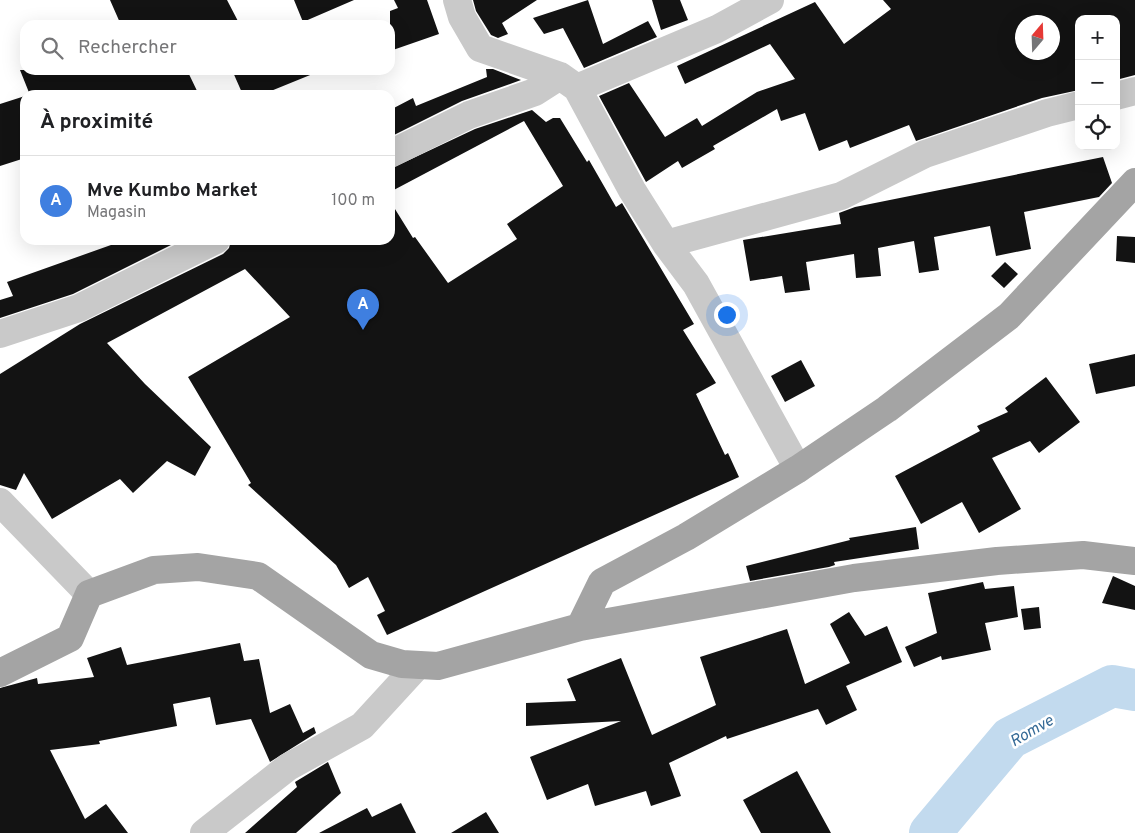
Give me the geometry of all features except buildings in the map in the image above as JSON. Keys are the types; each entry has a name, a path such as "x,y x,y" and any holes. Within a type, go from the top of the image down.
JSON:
{"main road":[{"path":"580,627 602,582 686,537 798,469 887,409 1009,316 1135,182"},
{"path":"0,672 70,638 89,594 154,570 198,566 258,576 371,655 402,664 438,666 580,627 854,578 959,565 1083,555 1135,561"}],"street":[{"path":"457,0 462,17 480,48 569,82 632,190 666,244 696,284 798,469"},
{"path":"395,151 468,114 569,82 717,29 770,0"},
{"path":"1120,95 1135,91"},
{"path":"666,244 841,196 925,154 1047,113 1075,106"},
{"path":"0,334 79,308 206,245"},
{"path":"0,502 89,594"},
{"path":"204,833 288,767 362,726 418,665"}],"waterway":[{"name":"Romve","path":"930,833 1010,738 1112,686 1135,690"}],"place":[{"name":"Mve Kumbo Market","path":"363,330"}]}
